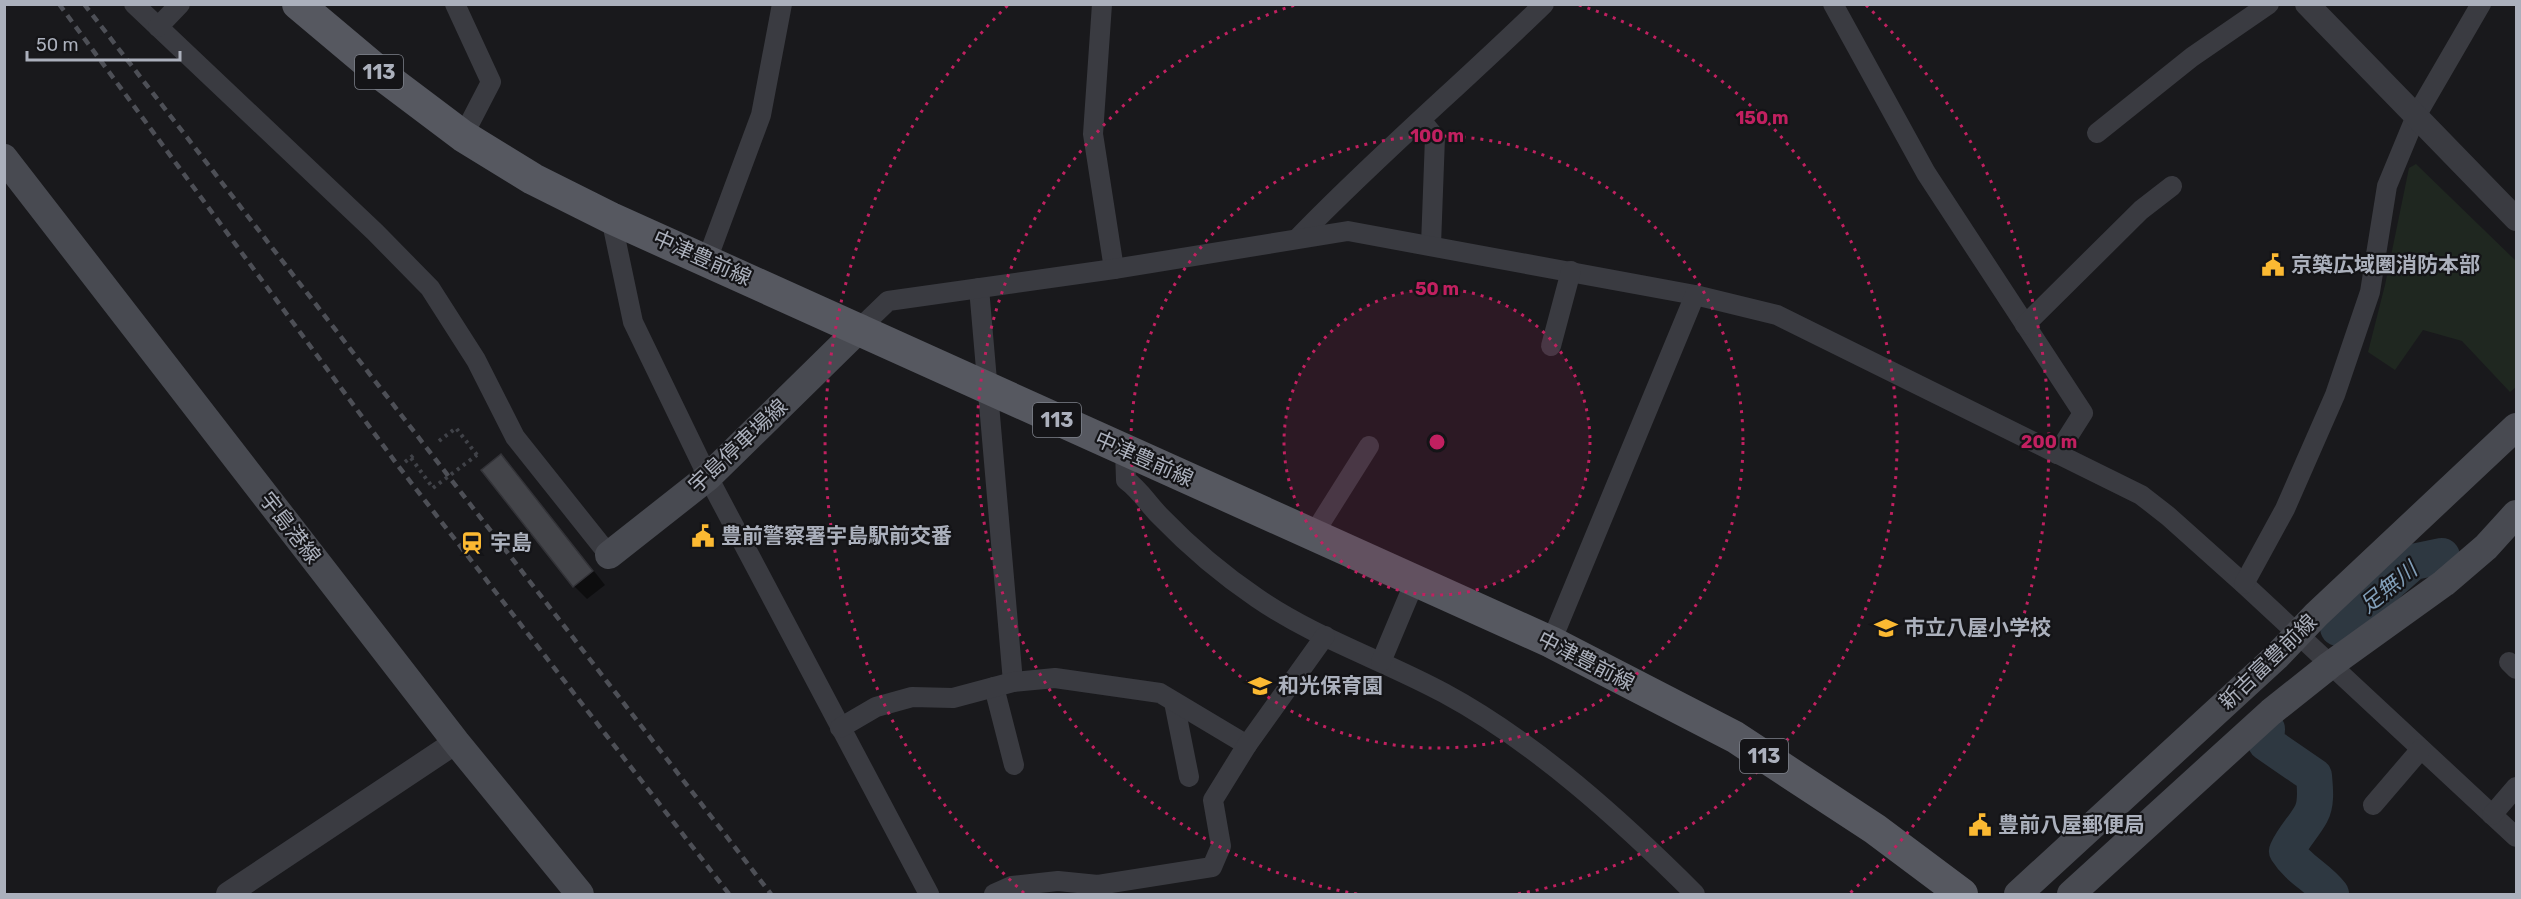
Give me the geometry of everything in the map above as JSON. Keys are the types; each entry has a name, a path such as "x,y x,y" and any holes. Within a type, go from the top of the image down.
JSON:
{"main road":[{"name":"中津豊前線","path":"298,4 377,71 463,136 533,179 611,218 860,328 988,389 1551,642 1735,737 1875,829 1962,894"},
{"name":"宇島港線","path":"4,158 456,742 580,894"},
{"name":"宇島停車場線","path":"609,555 708,477 860,328"},
{"name":"新吉富豊前線","path":"2018,894 2276,657 2297,634 2517,427"},
{"name":"新吉富豊前線","path":"2071,894 2211,764 2271,712 2444,583 2486,547 2517,514"}],"street":[{"path":"134,4 375,232 430,288 476,360 515,437 609,555"},
{"path":"158,27 180,4"},
{"path":"455,4 491,82 463,136"},
{"path":"707,260 761,115 782,4"},
{"path":"1102,4 1093,134 1114,269"},
{"path":"1298,238 1346,188 1544,4"},
{"path":"1833,4 1926,173 2083,413 2057,454"},
{"path":"2097,133 2192,57 2269,4"},
{"path":"2307,4 2517,219"},
{"path":"2244,584 2285,508 2335,395 2370,292 2387,186 2416,116 2481,4"},
{"path":"1421,120 1436,137 1431,245"},
{"path":"2025,325 2141,210 2172,186"},
{"path":"611,218 633,322 708,477 930,894"},
{"path":"860,328 888,301 1114,269 1347,231 1695,295 1777,315 2141,495 2244,584 2517,837"},
{"path":"1551,346 1571,271"},
{"path":"979,288 1013,682"},
{"path":"1551,642 1695,295"},
{"path":"1313,535 1369,446"},
{"path":"1125,451 1126,480 1136,487 1160,516 1193,547 1257,599 1326,636 1452,697 1489,719 1538,754 1605,811 1695,894"},
{"path":"1381,663 1415,581"},
{"path":"994,894 1012,886 1064,888 1098,885 1212,867 1221,846 1213,800 1247,745 1326,636"},
{"path":"840,728 876,707 912,697 953,698 1013,682 1055,678 1160,693 1247,745"},
{"path":"994,687 1014,765"},
{"path":"1174,702 1189,777"},
{"path":"228,894 456,742"},
{"path":"2373,805 2421,749"},
{"path":"2492,815 2517,787"}],"path":[{"path":"405,462 413,456 433,488 477,455 456,428 439,441"}],"shaded area":[{"path":"2416,164 2516,261 2516,387 2510,392 2462,341 2423,330 2395,370 2368,352 2385,285 2409,168"}],"building":[{"path":"501,454 593,571 573,587 481,470"}],"waterway":[{"name":"足無川","path":"2338,628 2413,562 2442,556"},
{"name":"足無川","path":"2267,729 2266,743 2314,776 2313,810 2287,851 2331,894"}],"railway":[{"path":"59,4 399,467 729,894"},
{"path":"84,4 771,894"}],"place":[{"name":"京築広域圏消防本部","path":"2273,265"},
{"name":"豊前警察署宇島駅前交番","path":"703,536"},
{"name":"宇島","path":"472,543"},
{"name":"市立八屋小学校","path":"1886,628"},
{"name":"和光保育園","path":"1260,686"},
{"name":"豊前八屋郵便局","path":"1980,825"}]}
